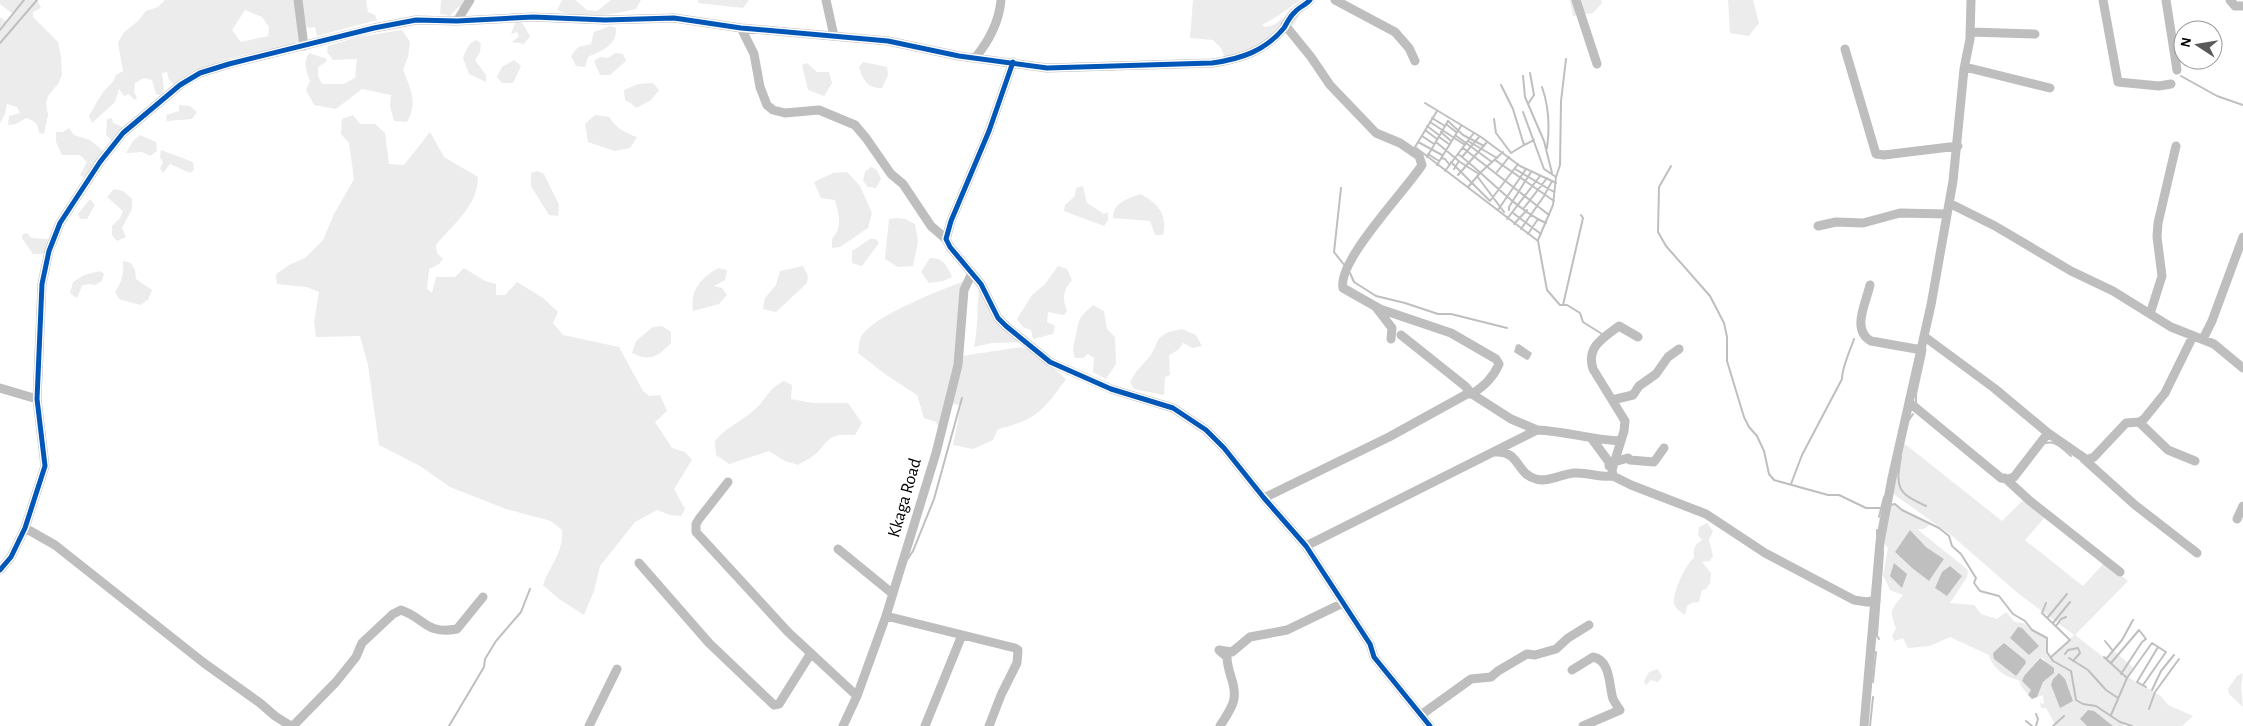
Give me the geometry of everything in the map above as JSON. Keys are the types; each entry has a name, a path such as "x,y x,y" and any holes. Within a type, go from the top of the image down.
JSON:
{"street":[{"path":"298,0 304,46"},
{"path":"457,21 470,0"},
{"path":"826,0 834,36"},
{"path":"0,570 11,557 25,528 44,466 37,399 42,284 49,251 60,223 100,162 122,133 180,85 213,68 374,28 416,20 457,21 533,18 605,20 674,18 741,28 888,41 975,58 1047,68 1212,63 1236,60 1270,42 1285,26 1294,12 1310,0"},
{"path":"1335,0 1395,32 1409,48 1415,61"},
{"path":"1576,0 1597,64"},
{"path":"1864,726 1880,542 1925,337 1949,203 1958,146 1964,67 1970,32 1971,0"},
{"path":"2103,0 2118,82 2159,86 2171,84"},
{"path":"2166,0 2173,45"},
{"path":"2230,0 2235,6 2243,6"},
{"path":"975,58 988,43 998,17 1001,1"},
{"path":"1264,498 1389,436 1462,396 1472,394 1483,387 1495,373 1499,364 1496,358 1450,334 1374,306 1343,288 1342,281 1358,250 1422,165 1419,156 1388,137 1376,134 1330,85 1311,57 1285,26"},
{"path":"741,28 754,54 760,87 767,105 773,110 785,112 820,110 854,125 866,138 891,174 903,184 931,226 946,239 950,247 972,273 986,292 998,318 1006,326 1050,362 1111,390 1165,405 1185,415 1206,430 1224,448 1306,546 1370,644 1374,657 1430,726"},
{"path":"1970,32 2035,34"},
{"path":"1845,49 1876,154 1884,155 1958,146"},
{"path":"946,239 951,220 990,131 1012,62"},
{"path":"1964,67 2050,88"},
{"path":"2150,314 2162,276 2157,237 2158,223 2176,146"},
{"path":"1949,203 1995,226 2042,255 2113,291 2177,330 2219,347 2243,368"},
{"path":"1818,226 1836,222 1863,223 1900,213 1947,214"},
{"path":"2203,339 2212,321 2243,237"},
{"name":"Kkaga Road","path":"843,726 857,696 886,616 936,453 951,392 961,337 964,290 972,273"},
{"path":"1870,285 1860,322 1864,337 1872,341 1922,350"},
{"path":"1374,306 1380,316 1392,328 1391,339"},
{"path":"1614,476 1613,462 1621,441 1625,421 1592,369 1590,362 1594,344 1619,326 1638,337"},
{"path":"1401,335 1465,386 1472,394 1511,419 1537,430 1556,430 1592,439 1621,441"},
{"path":"2092,461 2126,423 2139,422 2144,419 2165,393 2193,336"},
{"path":"1925,337 1994,388 2048,433 2084,459 2092,461 2135,505 2197,553"},
{"path":"1612,400 1632,394 1638,386 1656,374 1668,357 1679,349"},
{"path":"0,388 37,399"},
{"path":"1910,403 1987,468 2001,478 2010,480 2030,501 2120,572"},
{"path":"2139,422 2168,450 2196,462"},
{"path":"1306,546 1537,430"},
{"path":"2010,480 2048,433"},
{"path":"1592,439 1609,462 1613,462"},
{"path":"1596,475 1613,462 1628,458 1630,460 1654,462 1664,448"},
{"path":"1495,452 1505,452 1511,455 1523,471 1537,480 1547,480 1576,473 1614,476 1631,485 1706,514 1766,553 1854,600 1867,602 1876,600"},
{"path":"728,482 699,519 696,524 696,532 756,600 857,696"},
{"path":"2236,519 2243,506"},
{"path":"25,528 55,545 204,663 292,726 336,682 356,657 362,643 393,614 401,610 409,613 432,629 443,632 457,629 483,597"},
{"path":"838,550 893,594"},
{"path":"639,563 709,643 774,705 779,704 811,653"},
{"path":"1220,726 1234,702 1236,692 1227,657 1219,650 1232,652 1250,637 1287,630 1343,602"},
{"path":"886,616 962,634 1018,650 1017,663 1001,695 989,726"},
{"path":"1422,716 1471,679 1491,678 1498,671 1528,654 1535,655 1556,649 1568,638 1589,625"},
{"path":"925,726 962,634"},
{"path":"1572,670 1593,657 1597,657 1603,662 1611,681 1613,700 1620,710 1583,726"},
{"path":"588,726 617,670"}],"shaded area":[{"path":"0,0 37,0 41,8 33,12 33,17 58,42 62,75 58,84 48,96 46,103 48,115 44,134 39,133 36,123 26,118 16,124 8,125 9,116 20,113 17,107 7,104 5,114 0,123 0,17 7,22 13,14 0,4"},
{"path":"165,0 366,0 368,12 375,15 377,20 317,36 315,27 307,28 303,12 301,46 235,57 206,68 176,86 169,80 167,72 162,73 164,89 162,96 156,94 152,80 144,78 135,83 134,92 137,98 134,100 129,94 124,96 119,89 115,102 92,123 89,116 98,100 116,75 123,71 118,43 124,32 137,22 146,11 158,7","holes":["245,10 262,17 269,27 268,36 241,42 232,30"]},
{"path":"441,0 476,0 457,8 450,16 440,14"},
{"path":"562,0 575,0 587,10 597,11 611,0 641,0 636,9 606,15 576,16 557,10"},
{"path":"698,0 749,0 743,8 698,3"},
{"path":"1193,0 1301,0 1263,24 1264,27 1274,25 1301,4 1299,16 1293,26 1284,34 1260,47 1225,59 1221,48 1213,40 1190,38"},
{"path":"1570,0 1601,0 1602,3 1593,13 1573,16"},
{"path":"1728,0 1753,0 1759,23 1749,36 1730,33"},
{"path":"516,21 521,21 530,36 524,44 512,42 519,36 517,32 511,34"},
{"path":"610,26 616,28 616,34 608,47 588,57 585,67 576,66 571,56 578,47 591,44 594,32"},
{"path":"402,30 410,42 408,57 403,70 411,90 413,102 407,122 394,121 390,106 391,95 362,89 336,109 314,105 306,90 310,81 306,70 309,53 327,59 326,62 318,67 318,76 322,84 343,84 355,78 357,59 333,60 327,52 328,46 358,37"},
{"path":"477,40 481,44 480,52 475,60 486,75 486,82 469,74 463,58 469,45"},
{"path":"615,53 623,54 626,61 610,75 600,75 594,61 600,57 608,58"},
{"path":"514,60 521,66 513,83 502,83 497,77 502,67"},
{"path":"863,62 887,67 888,75 882,88 873,87 866,82 859,67"},
{"path":"807,63 817,72 829,72 832,83 824,96 808,90 802,65"},
{"path":"653,83 659,90 651,100 636,108 625,100 624,90 638,84"},
{"path":"179,105 190,106 197,112 192,119 167,121 166,115 179,111"},
{"path":"353,115 360,124 375,124 385,133 389,164 404,165 430,132 444,157 478,177 474,197 469,206 436,245 437,253 443,259 439,264 429,269 427,289 432,293 436,277 455,277 464,268 485,281 496,284 496,295 505,295 517,282 543,298 558,312 553,323 563,335 619,347 643,391 649,396 660,395 667,411 655,422 672,448 685,452 692,460 674,489 685,509 681,516 670,515 657,510 635,522 600,566 594,591 584,615 559,599 543,585 559,552 562,530 551,521 506,509 450,487 420,466 379,445 368,365 360,336 316,337 314,322 319,292 306,287 277,284 276,274 289,265 305,258 323,240 334,214 354,179 349,143 341,134 342,119"},
{"path":"595,115 609,117 621,130 637,137 630,148 615,151 588,142 585,124"},
{"path":"112,118 113,123 125,128 113,141 106,135 107,119"},
{"path":"69,128 74,135 90,140 107,154 89,180 80,175 87,162 80,155 62,155 56,142 56,132 63,132"},
{"path":"140,135 156,142 157,151 150,156 142,152 126,153 133,141"},
{"path":"161,150 193,162 194,170 190,173 170,164 163,173 160,168 163,163 160,157"},
{"path":"871,167 877,170 881,179 876,188 868,187 863,181 865,172"},
{"path":"537,171 544,174 559,205 558,216 549,215 531,186 531,173"},
{"path":"847,172 860,186 872,213 868,228 840,247 832,248 832,239 839,225 835,200 821,198 814,182 833,173"},
{"path":"1083,186 1087,203 1104,214 1108,212 1108,220 1104,226 1064,211 1065,205 1075,196 1076,188"},
{"path":"114,189 123,191 132,199 132,209 122,228 126,237 117,241 112,235 112,226 120,218 123,211 107,197"},
{"path":"1140,194 1157,205 1160,210 1164,222 1163,235 1155,235 1150,221 1113,218 1118,205"},
{"path":"90,199 95,205 87,219 80,219 78,214"},
{"path":"889,219 905,219 915,224 918,241 913,266 898,267 885,259"},
{"path":"27,233 31,238 49,239 51,245 43,254 33,254 22,238 23,234"},
{"path":"870,239 876,239 879,243 862,266 852,263 852,251"},
{"path":"930,258 938,259 944,263 952,277 943,281 929,283 921,272"},
{"path":"123,261 131,263 135,270 136,279 152,290 148,300 140,305 119,299 115,292 122,278"},
{"path":"803,266 808,276 807,283 776,312 763,309 765,298 776,285 780,271"},
{"path":"1058,266 1067,269 1072,280 1064,295 1067,311 1064,315 1048,312 1047,322 1055,326 1053,334 1033,339 1031,330 1023,327 1017,319 1032,295 1045,284"},
{"path":"718,268 727,270 725,280 714,286 722,288 727,295 719,304 693,311 693,297 698,285 706,276"},
{"path":"100,271 104,274 102,281 95,285 88,284 82,286 77,298 70,293 73,282 84,275"},
{"path":"968,280 962,356 1022,347 1034,352 1066,379 1052,398 1038,412 1021,422 998,429 993,440 973,449 953,445 961,405 950,404 941,433 936,422 924,418 917,395 858,353 861,337 879,320 943,289"},
{"path":"979,288 995,313 1023,342 992,343 974,347"},
{"path":"1093,305 1104,311 1107,329 1115,337 1116,364 1106,379 1093,372 1094,358 1088,354 1083,358 1075,358 1073,352 1080,320"},
{"path":"662,326 671,332 671,343 666,348 653,357 644,357 632,353 636,341 653,327"},
{"path":"1182,329 1196,335 1202,346 1193,348 1183,343 1178,350 1169,355 1170,375 1165,377 1164,395 1134,389 1130,382 1151,355 1159,338 1168,332"},
{"path":"1519,344 1532,353 1529,359 1527,360 1514,352 1516,345"},
{"path":"784,381 792,385 791,399 813,403 848,403 862,423 855,435 837,435 833,437 816,454 798,465 785,461 769,451 729,464 716,455 715,441 719,436 753,411 778,384"},
{"path":"1905,444 2002,521 2025,498 2046,516 2025,540 2083,586 2105,562 2128,581 2075,635 2106,659 2114,651 2133,667 2128,677 2161,696 2168,705 2193,716 2182,726 2129,726 2125,723 2123,726 2113,726 2106,721 2080,719 2087,726 2056,726 2046,708 2041,708 2040,703 2044,704 2043,695 2037,697 2043,682 2054,673 2043,658 2039,658 2024,676 2022,681 2031,690 2028,695 2019,680 2009,677 1996,668 1989,655 1950,637 1930,646 1908,648 1903,638 1895,641 1892,636 1896,628 1892,617 1892,610 1903,595 1890,590 1883,575 1888,548 1883,542 1890,505 1895,504 1902,510 1930,524 1924,529 1917,529 1968,570 1967,577 1950,603 1974,605 1981,614 1997,619 2006,612 2015,622 2023,623 2047,638 2047,652 2051,657 2074,635 2019,594 1951,535 1892,493","holes":["1910,530 1926,547 1944,559 1929,581 1895,552"]},
{"path":"1707,523 1713,531 1709,540 1713,556 1710,561 1702,562 1711,573 1710,583 1706,589 1702,590 1699,602 1687,606 1685,615 1674,604 1675,593 1684,572 1694,558 1697,544 1702,540 1698,535 1699,527"},
{"path":"1910,530 1926,547 1944,559 1929,581 1895,552"},
{"path":"1894,563 1907,574 1902,588 1890,576"},
{"path":"1950,566 1962,576 1947,596 1935,588 1942,572"},
{"path":"2018,627 2022,628 2039,646 2029,655 2010,638"},
{"path":"2004,643 2025,660 2026,663 2016,676 1994,659 1993,653"},
{"path":"2040,658 2054,668 2054,673 2043,682 2037,697 2032,699 2028,695 2031,690 2022,681 2024,676"},
{"path":"1658,669 1662,677 1658,682 1651,680 1646,685 1644,681 1649,672"},
{"path":"2059,673 2065,679 2073,701 2060,708 2051,685 2053,679"},
{"path":"2243,673 2241,686 2243,707 2229,694 2228,689 2237,676"},
{"path":"2088,710 2094,711 2113,726 2087,726 2080,719"}],"waterway":[{"path":"0,30 24,0"},
{"path":"0,43 37,0"},
{"path":"1556,177 1560,165 1561,101 1566,59"},
{"path":"1528,104 1534,95 1530,73"},
{"path":"1523,76 1525,97 1544,141 1552,173"},
{"path":"2181,76 2217,96 2243,105"},
{"path":"1501,85 1513,109 1524,145 1534,140"},
{"path":"1542,87 1548,117 1547,148"},
{"path":"1425,103 1481,137 1520,166 1552,181"},
{"path":"1437,111 1415,147 1538,241 1547,290 1560,305 1567,305 1580,313 1583,322 1602,334"},
{"path":"1523,112 1544,169 1556,177 1553,205 1538,240"},
{"path":"1432,118 1445,126"},
{"path":"1494,119 1496,133 1511,153 1524,145"},
{"path":"1448,121 1463,135 1484,146"},
{"path":"1427,157 1448,121"},
{"path":"1430,122 1465,145"},
{"path":"1446,124 1456,132"},
{"path":"1427,126 1439,135"},
{"path":"1437,165 1461,126"},
{"path":"1425,130 1437,139"},
{"path":"1441,132 1451,141"},
{"path":"1445,171 1473,134"},
{"path":"1455,135 1492,162"},
{"path":"1422,136 1434,144"},
{"path":"1439,137 1449,144"},
{"path":"1462,157 1479,137"},
{"path":"1468,141 1497,158"},
{"path":"1418,142 1442,155"},
{"path":"1436,142 1460,162 1479,174"},
{"path":"1458,175 1487,142"},
{"path":"1463,148 1549,215"},
{"path":"1468,187 1503,152"},
{"path":"1428,154 1439,161"},
{"path":"1458,154 1512,201 1546,223"},
{"path":"1497,172 1509,157"},
{"path":"1441,158 1445,159 1449,164"},
{"path":"1495,160 1554,201"},
{"path":"1454,169 1459,161"},
{"path":"1451,162 1489,200"},
{"path":"1490,201 1518,164"},
{"path":"1671,166 1659,187 1658,232 1666,246 1710,296 1724,323 1727,337 1727,361 1744,417 1749,427 1757,436 1764,451 1769,474 1774,480 1828,495 1839,495 1866,508 1882,508"},
{"path":"1515,169 1554,192"},
{"path":"1498,210 1526,169"},
{"path":"1509,210 1509,207 1531,172"},
{"path":"1477,176 1504,212"},
{"path":"1507,219 1540,176"},
{"path":"1524,208 1547,178"},
{"path":"1521,229 1552,181 1556,183"},
{"path":"1341,188 1334,252 1345,266"},
{"path":"1514,224 1527,210"},
{"path":"1513,213 1541,234"},
{"path":"1563,305 1583,218 1581,215"},
{"path":"1528,234 1538,219"},
{"path":"1350,273 1354,282 1376,296 1438,314 1451,314 1507,328"},
{"path":"1791,484 1802,455 1842,379 1854,339"},
{"path":"1916,404 1916,394 1925,353"},
{"path":"907,560 913,551 934,499 962,398"},
{"path":"1909,420 1913,414"},
{"path":"2046,443 2056,444 2071,456"},
{"path":"1901,457 1898,476 1901,489 1909,497 1926,506"},
{"path":"1879,517 1884,497"},
{"path":"1890,505 1895,504 1902,510 1939,528 1949,536 1952,546 1961,554 1976,578 1974,583 1980,591 1999,596 2013,614 2025,621 2032,630 2047,638 2047,652 2053,661 2071,671 2076,700 2083,704 2096,706 2120,722 2132,726"},
{"path":"1877,530 1877,536"},
{"path":"1879,639 1877,636 1883,552"},
{"path":"449,726 484,667 485,659 496,641 521,612 530,589"},
{"path":"2048,617 2067,594"},
{"path":"2053,623 2070,602"},
{"path":"2046,603 2042,613 2070,640 2051,657"},
{"path":"2056,626 2061,619 2066,617"},
{"path":"2106,659 2122,640 2133,620"},
{"path":"2111,663 2139,630 2146,639 2142,642 2121,674"},
{"path":"2105,641 2113,651"},
{"path":"2127,678 2152,643 2166,652 2143,685"},
{"path":"2146,687 2137,682 2158,647"},
{"path":"2065,654 2068,650 2078,648 2080,653 2073,661"},
{"path":"1873,682 1876,652"},
{"path":"2152,690 2161,671 2174,655"},
{"path":"2104,657 2127,678 2111,715"},
{"path":"2069,658 2088,670 2106,690 2118,698"},
{"path":"2149,709 2155,692 2179,659"},
{"path":"1870,726 1873,697"},
{"path":"2036,714 2038,719 2036,726"},
{"path":"2053,726 2064,716"},
{"path":"2026,721 2032,726"}],"cycle path":[{"path":"0,570 11,557 25,528 45,466 37,399 42,284 49,251 60,223 100,162 123,133 180,85 200,73 374,28 416,20 457,21 533,17 605,20 674,18 741,28 888,41 959,56 1047,68 1212,63 1252,53 1269,43 1284,28 1293,14 1310,0"},
{"path":"1013,62 989,131 951,221 946,239 950,247 981,284 998,318 1050,362 1111,389 1173,408 1206,430 1224,448 1306,546 1370,644 1374,657 1430,726"}]}
